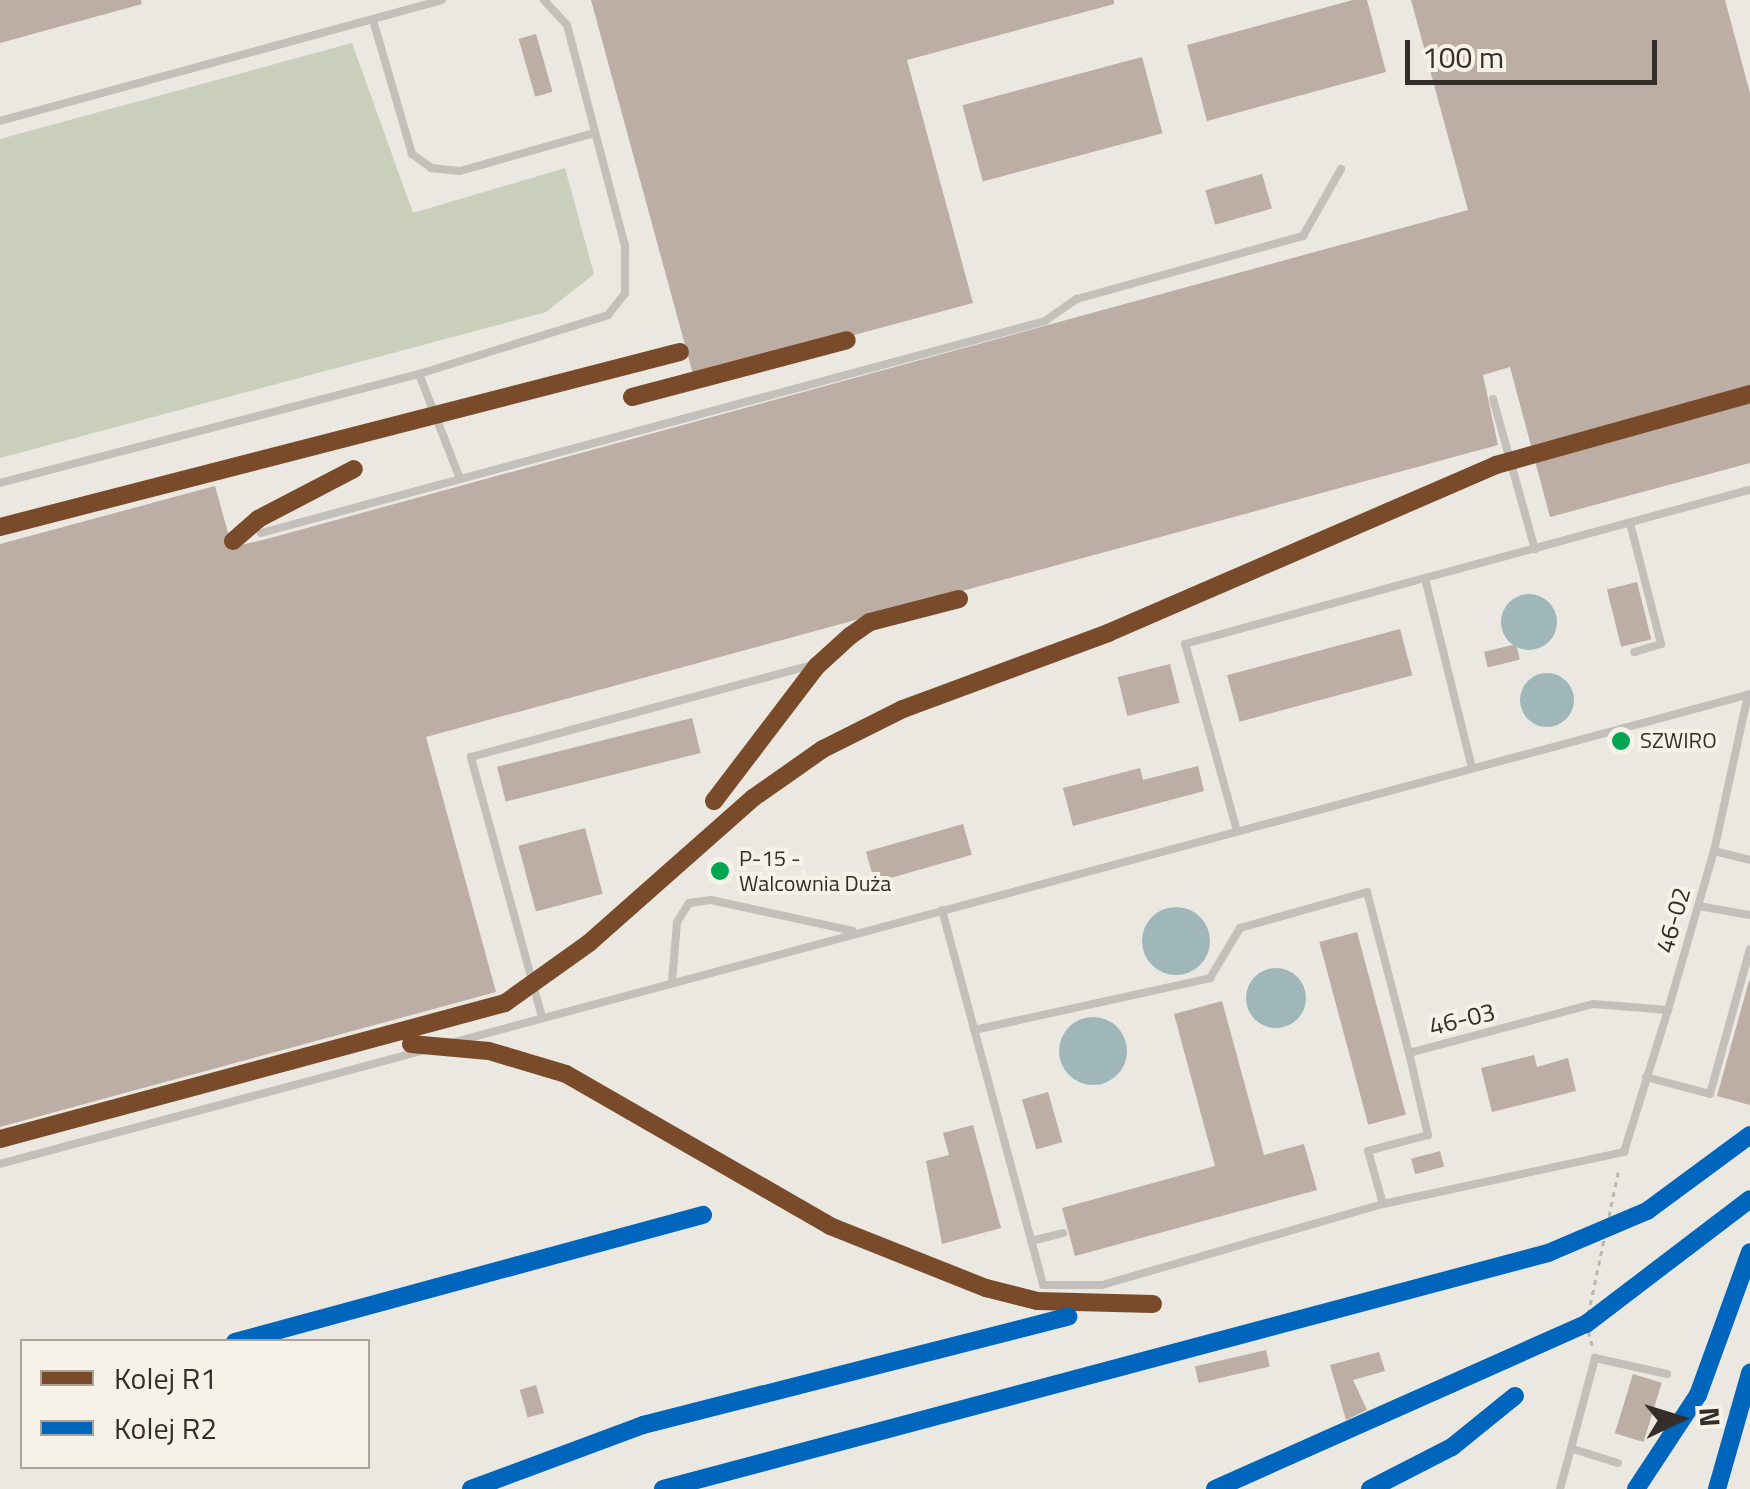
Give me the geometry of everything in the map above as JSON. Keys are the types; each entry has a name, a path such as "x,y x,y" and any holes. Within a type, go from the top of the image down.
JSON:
{"lane":[{"path":"0,121 442,0"},
{"path":"0,483 419,374 608,315 626,293 625,246 567,25 544,0"},
{"path":"373,20 412,154 431,168 460,171 594,133"},
{"path":"261,533 458,476 1045,321 1078,300 1303,236 1342,169"},
{"path":"419,374 458,476"},
{"path":"1493,400 1535,549"},
{"path":"1237,831 1185,644 1750,490"},
{"path":"1630,523 1661,644 1634,652"},
{"path":"1425,578 1472,768"},
{"path":"542,1017 472,757 815,664"},
{"path":"0,1164 1749,694"},
{"name":"46-02","path":"1624,1152 1714,851 1749,694"},
{"path":"1714,851 1750,860"},
{"path":"974,1030 1210,978 1240,928 1367,892 1408,1053"},
{"path":"672,982 677,922 688,903 712,900 858,932"},
{"path":"1698,906 1750,915"},
{"path":"942,910 1044,1285 1102,1285 1383,1204 1624,1152"},
{"path":"1646,1077 1710,1094 1750,949"},
{"name":"46-03","path":"1383,1204 1368,1152 1428,1135 1408,1053 1593,1004 1668,1010"},
{"path":"1032,1241 1063,1233"},
{"path":"1560,1489 1595,1358 1668,1374"},
{"path":"1573,1449 1618,1462"}],"path":[{"path":"1595,1358 1586,1324 1624,1152"}],"green space":[{"path":"352,43 413,213 565,168 594,274 546,312 0,458 0,139"}],"water":[{"path":"1529,594 1549,602 1557,622 1549,642 1529,650 1509,642 1501,622 1509,602"},
{"path":"1547,673 1566,681 1574,700 1566,719 1547,727 1528,719 1520,700 1528,681"},
{"path":"1176,907 1189,909 1200,917 1208,928 1208,954 1200,965 1189,973 1176,975 1163,973 1152,965 1144,954 1142,941 1144,928 1152,917 1163,909"},
{"path":"1276,968 1297,977 1306,998 1297,1019 1276,1028 1255,1019 1246,998 1255,977"},
{"path":"1093,1017 1106,1019 1117,1027 1125,1038 1125,1064 1117,1075 1106,1083 1093,1085 1080,1083 1069,1075 1061,1064 1059,1051 1061,1038 1069,1027 1080,1019"}],"building":[{"path":"0,0 141,0 142,4 0,43"},
{"path":"591,0 1114,0 1114,4 907,60 973,303 694,378"},
{"path":"1353,0 1367,0 1386,72 1207,121 1187,45"},
{"path":"1411,0 1725,0 1750,93 1750,463 1550,517 1510,367 1483,375 1498,445 426,737 496,992 0,1127 0,544 215,486 232,547 263,540 1468,210"},
{"path":"536,34 553,92 535,97 519,39"},
{"path":"1142,57 1162,133 983,181 962,105"},
{"path":"1262,174 1272,209 1215,225 1205,190"},
{"path":"1637,582 1651,639 1621,647 1607,589"},
{"path":"1400,629 1412,675 1240,722 1227,675"},
{"path":"1516,644 1520,660 1488,668 1484,652"},
{"path":"1170,664 1180,703 1127,716 1118,677"},
{"path":"692,718 701,753 506,802 497,767"},
{"path":"1198,766 1204,791 1073,826 1063,788 1140,768 1143,780"},
{"path":"963,824 972,855 875,883 866,852"},
{"path":"585,828 603,894 536,912 518,846"},
{"path":"1357,932 1406,1115 1368,1125 1319,942"},
{"path":"1750,981 1750,1105 1717,1096"},
{"path":"1222,1001 1264,1155 1304,1144 1317,1190 1075,1256 1062,1208 1215,1166 1174,1014"},
{"path":"1534,1055 1537,1067 1568,1058 1576,1091 1492,1112 1481,1068"},
{"path":"1048,1092 1062,1142 1036,1149 1022,1099"},
{"path":"973,1125 1001,1228 942,1244 926,1161 949,1155 943,1133"},
{"path":"1440,1151 1444,1166 1415,1174 1411,1159"},
{"path":"1266,1350 1270,1367 1199,1383 1195,1366"},
{"path":"1379,1352 1385,1371 1353,1380 1367,1410 1346,1420 1330,1365"},
{"path":"1633,1374 1662,1383 1644,1442 1615,1433"},
{"path":"536,1385 544,1413 528,1418 520,1390"}],"rail line":[{"name":"R1","path":"632,397 847,340"},
{"name":"R1","path":"0,527 680,352"},
{"name":"R1","path":"0,1139 505,1003 589,943 753,798 823,749 903,709 1108,633 1496,465 1750,394"},
{"name":"R1","path":"233,541 258,519 354,469"},
{"name":"R1","path":"714,801 817,666 850,636 870,622 959,599"},
{"name":"R1","path":"411,1044 489,1051 566,1074 830,1226 986,1288 1037,1301 1153,1304"},
{"name":"R2","path":"663,1489 1548,1253 1647,1211 1750,1135"},
{"name":"R2","path":"1215,1489 1586,1324 1750,1199"},
{"name":"R2","path":"246,1339 703,1215"},
{"name":"R2","path":"1636,1489 1698,1395 1750,1252"},
{"name":"R2","path":"471,1489 643,1425 1068,1317"},
{"name":"R2","path":"1717,1489 1750,1373"},
{"name":"R2","path":"1370,1489 1452,1447 1515,1396"}],"place":[{"name":"SZWIRO","path":"1621,741"},
{"name":"P-15 - Walcownia Duża","path":"720,871"}]}
